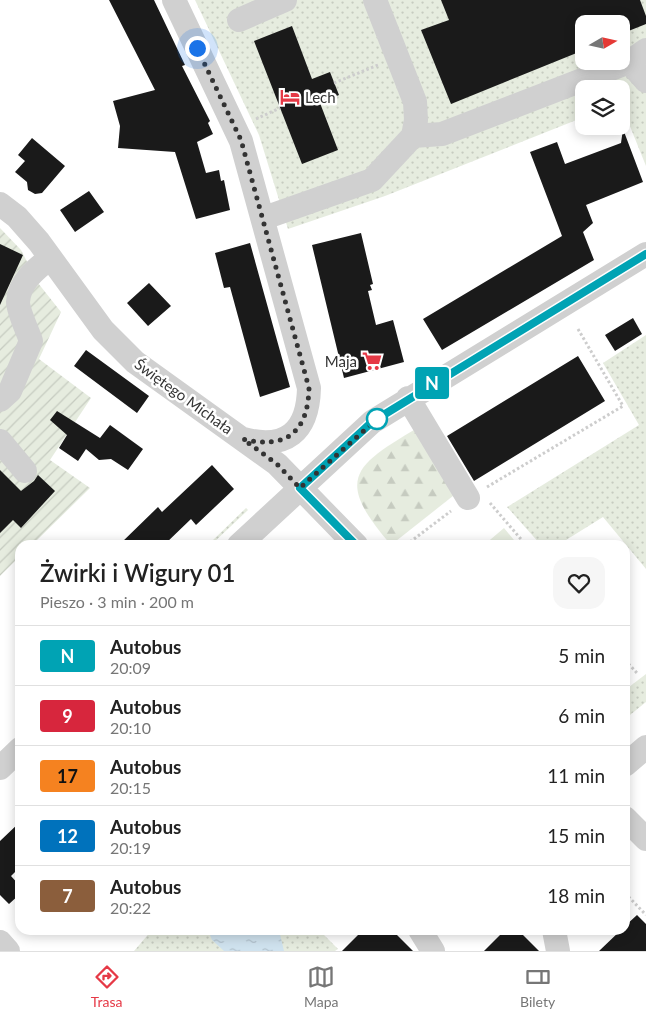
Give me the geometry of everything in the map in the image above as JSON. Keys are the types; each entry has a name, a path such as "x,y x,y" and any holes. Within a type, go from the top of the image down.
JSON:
{"street":[{"path":"174,0 241,140 264,218 309,388 308,407 298,429 287,438 260,443 243,439"},
{"path":"239,20 285,0"},
{"path":"264,218 372,180 413,136 416,120 414,102 375,0"},
{"path":"413,136 442,134 637,56 646,81"},
{"name":"Świętego Michała","path":"0,204 17,217 103,330 135,362 277,464 351,540"},
{"path":"0,400 10,391 32,341 18,303 21,294 32,271 50,258"},
{"path":"243,540 372,422 408,398 643,263"},
{"path":"408,398 474,494"},
{"path":"0,441 25,471"},
{"path":"630,761 646,748"},
{"path":"0,768 15,754"},
{"path":"630,824 646,839"},
{"path":"423,935 433,951"},
{"path":"555,935 558,951"},
{"path":"0,942 8,951"}],"path":[{"path":"334,82 397,57"},
{"path":"252,121 280,108"},
{"path":"413,540 474,494 623,406 578,329"},
{"path":"474,494 521,540"},
{"path":"630,666 636,673"},
{"path":"630,898 646,915"}],"green space":[{"path":"195,0 646,0 646,166 630,126 630,80 575,80 575,121 385,196 288,229 259,135"},
{"path":"0,228 21,250 38,283 61,312 39,359 91,398 50,460 90,488 37,540 15,540 15,561 0,576"},
{"path":"646,335 646,569 630,550 630,540 622,540 603,517 566,540 537,540 507,507 639,425 603,363"},
{"path":"419,427 458,492 397,540 387,540 373,523 362,504 357,489 359,476 366,464"},
{"path":"246,508 248,510 216,540 213,540"},
{"path":"504,528 514,540 490,540"},
{"path":"646,674 646,702 630,715 630,686"},
{"path":"148,935 324,935 338,949 335,951 134,951"}],"water":[{"path":"210,935 280,935 284,951 224,951 212,940"}],"building":[{"path":"109,0 154,0 185,65 182,66 210,121 208,123 213,134 197,142 206,173 219,170 221,181 224,180 230,210 196,219 175,152 118,148 120,126 113,101 155,90"},
{"path":"441,0 640,0 646,16 646,24 630,30 630,15 575,15 575,54 451,104 421,30 449,20"},
{"path":"292,26 312,79 330,72 339,95 320,103 338,150 302,164 254,41"},
{"path":"622,135 625,135 643,182 586,205 593,223 583,232 594,260 442,350 423,319 562,236 530,152 557,142 565,164 621,143"},
{"path":"32,138 65,166 42,193 35,194 28,190 27,182 15,172 25,161 18,155"},
{"path":"89,191 104,212 75,232 60,210"},
{"path":"361,233 373,284 370,285 372,290 368,291 376,325 393,320 404,362 344,378 312,245"},
{"path":"250,243 290,387 260,397 230,287 224,288 215,253"},
{"path":"0,244 23,255 0,305"},
{"path":"149,283 171,306 148,326 127,303"},
{"path":"633,318 642,334 615,351 605,335"},
{"path":"86,350 149,396 137,413 74,366"},
{"path":"578,356 605,401 474,481 447,436"},
{"path":"57,411 100,438 110,425 143,449 128,470 111,459 99,460 86,449 78,461 59,448 67,435 50,420"},
{"path":"212,465 234,489 196,525 191,519 169,540 124,540 158,507 162,512"},
{"path":"0,470 21,491 34,481 38,475 55,491 21,528 13,520 0,533"},
{"path":"15,827 15,872 11,876 15,880 15,899 9,904 0,895 0,841"},
{"path":"637,915 646,924 646,951 599,951 616,935 630,935 630,921"},
{"path":"358,935 397,935 413,951 342,951"},
{"path":"500,935 523,935 539,951 484,951"}],"bus line":[{"name":"N","path":"351,540 300,488 372,422 418,392 646,254"}],"place":[{"name":"Lech","path":"290,97"},
{"name":"Maja","path":"372,361"}],"route":[{"path":"197,48 241,140 264,218 309,388 308,407 304,419 298,429 287,438 260,443 243,439 277,464 300,488 377,419"}]}
